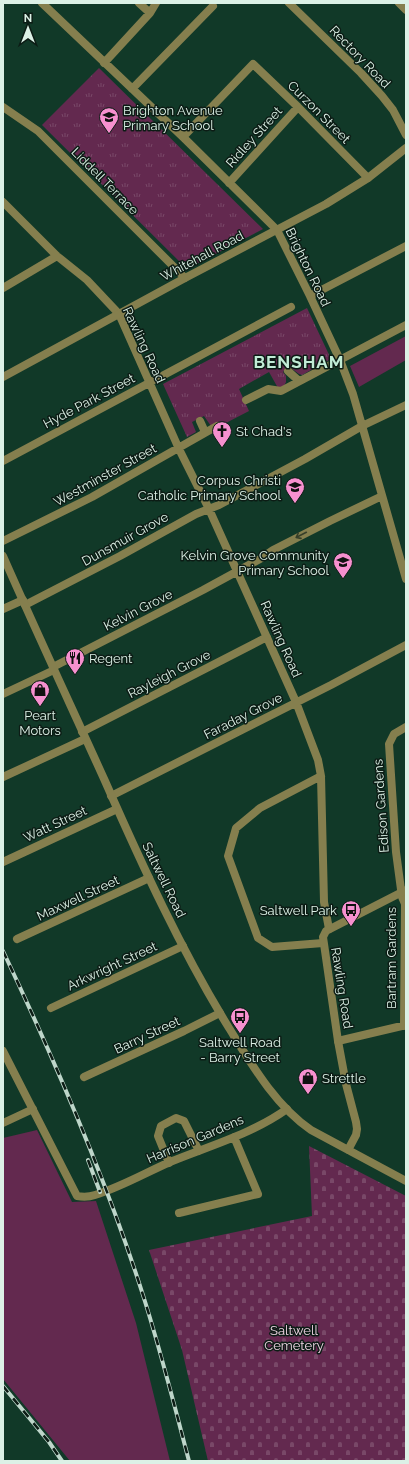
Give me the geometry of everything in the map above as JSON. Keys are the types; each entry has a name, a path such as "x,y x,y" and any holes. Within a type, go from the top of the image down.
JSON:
{"street":[{"name":"Brighton Road","path":"42,3 183,137 277,230 340,360 353,394 406,579"},
{"path":"139,3 150,14"},
{"path":"104,63 150,14 156,3"},
{"name":"Rectory Road","path":"289,3 361,73 382,96 393,110 406,135"},
{"path":"132,89 213,6"},
{"name":"Curzon Street","path":"183,137 253,64 368,178"},
{"name":"Liddell Terrace","path":"3,107 38,131 185,278"},
{"name":"Ridley Street","path":"229,183 298,107"},
{"name":"Whitehall Road","path":"3,377 185,278 326,204 368,178 406,148"},
{"name":"Rawling Road","path":"4,205 57,256 86,280 119,314 179,448 209,509 267,637 296,702 318,760 321,776 324,902 329,929 324,933 323,943 338,1041 346,1084 357,1129 348,1150"},
{"path":"310,296 406,246"},
{"path":"3,288 57,256"},
{"name":"Hyde Park Street","path":"3,461 291,307"},
{"path":"246,400 268,389 281,391 406,325"},
{"path":"288,371 299,381"},
{"name":"Dunsmuir Grove","path":"3,609 24,603 120,556 196,514 209,509 305,460 362,426 406,405"},
{"path":"200,421 206,432"},
{"name":"Westminster Street","path":"3,541 92,497 217,426"},
{"name":"Kelvin Grove","path":"3,694 237,572 273,550 382,496"},
{"name":"Saltwell Road","path":"3,556 149,878 183,946 220,1013 258,1074 287,1110 301,1123 311,1130 406,1181"},
{"name":"Rayleigh Grove","path":"3,777 84,736 267,637"},
{"name":"Faraday Grove","path":"111,796 406,645"},
{"name":"Edison Gardens","path":"404,891 399,878 396,852 389,744 394,734 406,727"},
{"path":"321,776 260,808 236,828 228,856 258,938 272,947 323,943"},
{"name":"Watt Street","path":"3,862 117,809"},
{"name":"Maxwell Street","path":"17,939 149,878"},
{"path":"329,929 404,891"},
{"name":"Bartram Gardens","path":"404,891 402,897 405,904 405,1025"},
{"name":"Arkwright Street","path":"51,1008 183,946"},
{"name":"Barry Street","path":"84,1077 220,1013"},
{"path":"338,1041 405,1025"},
{"path":"3,1051 33,1110 3,1124"},
{"name":"Harrison Gardens","path":"33,1110 77,1196 83,1197 95,1195 234,1137 273,1119 287,1110"},
{"path":"169,1163 158,1136 161,1126 176,1118 184,1121 199,1151"},
{"path":"179,1213 258,1194 234,1137"}],"green space":[{"name":"Brighton Avenue Primary School","path":"99,68 263,229 187,269 42,125"},
{"path":"307,308 331,359 302,375 288,366 283,372 286,376 286,382 284,386 278,388 269,372 239,389 249,411 222,425 220,422 211,426 204,416 192,422 196,432 187,437 163,384"},
{"path":"406,336 406,360 359,387 350,366"},
{"path":"37,1130 72,1202 96,1201 136,1323 170,1461 70,1461 3,1379 3,1138"},
{"name":"Saltwell Cemetery","path":"309,1146 406,1196 406,1461 208,1461 182,1350 149,1250 312,1216"}],"railway":[{"path":"3,951 60,1077 112,1205 149,1313 189,1461"},
{"path":"88,1160 100,1192"},
{"path":"3,1386 49,1442 62,1461"}],"place":[{"name":"Brighton Avenue Primary School","path":"109,134"},
{"name":"St Chad's","path":"222,448"},
{"name":"Corpus Christi Catholic Primary School","path":"295,504"},
{"name":"Kelvin Grove Community Primary School","path":"343,579"},
{"name":"Regent","path":"75,675"},
{"name":"Peart Motors","path":"40,707"},
{"name":"Saltwell Park","path":"351,927"},
{"name":"Saltwell Road - Barry Street","path":"240,1034"},
{"name":"Strettle","path":"308,1095"}],"district":[{"name":"BENSHAM","path":"299,362"}]}
